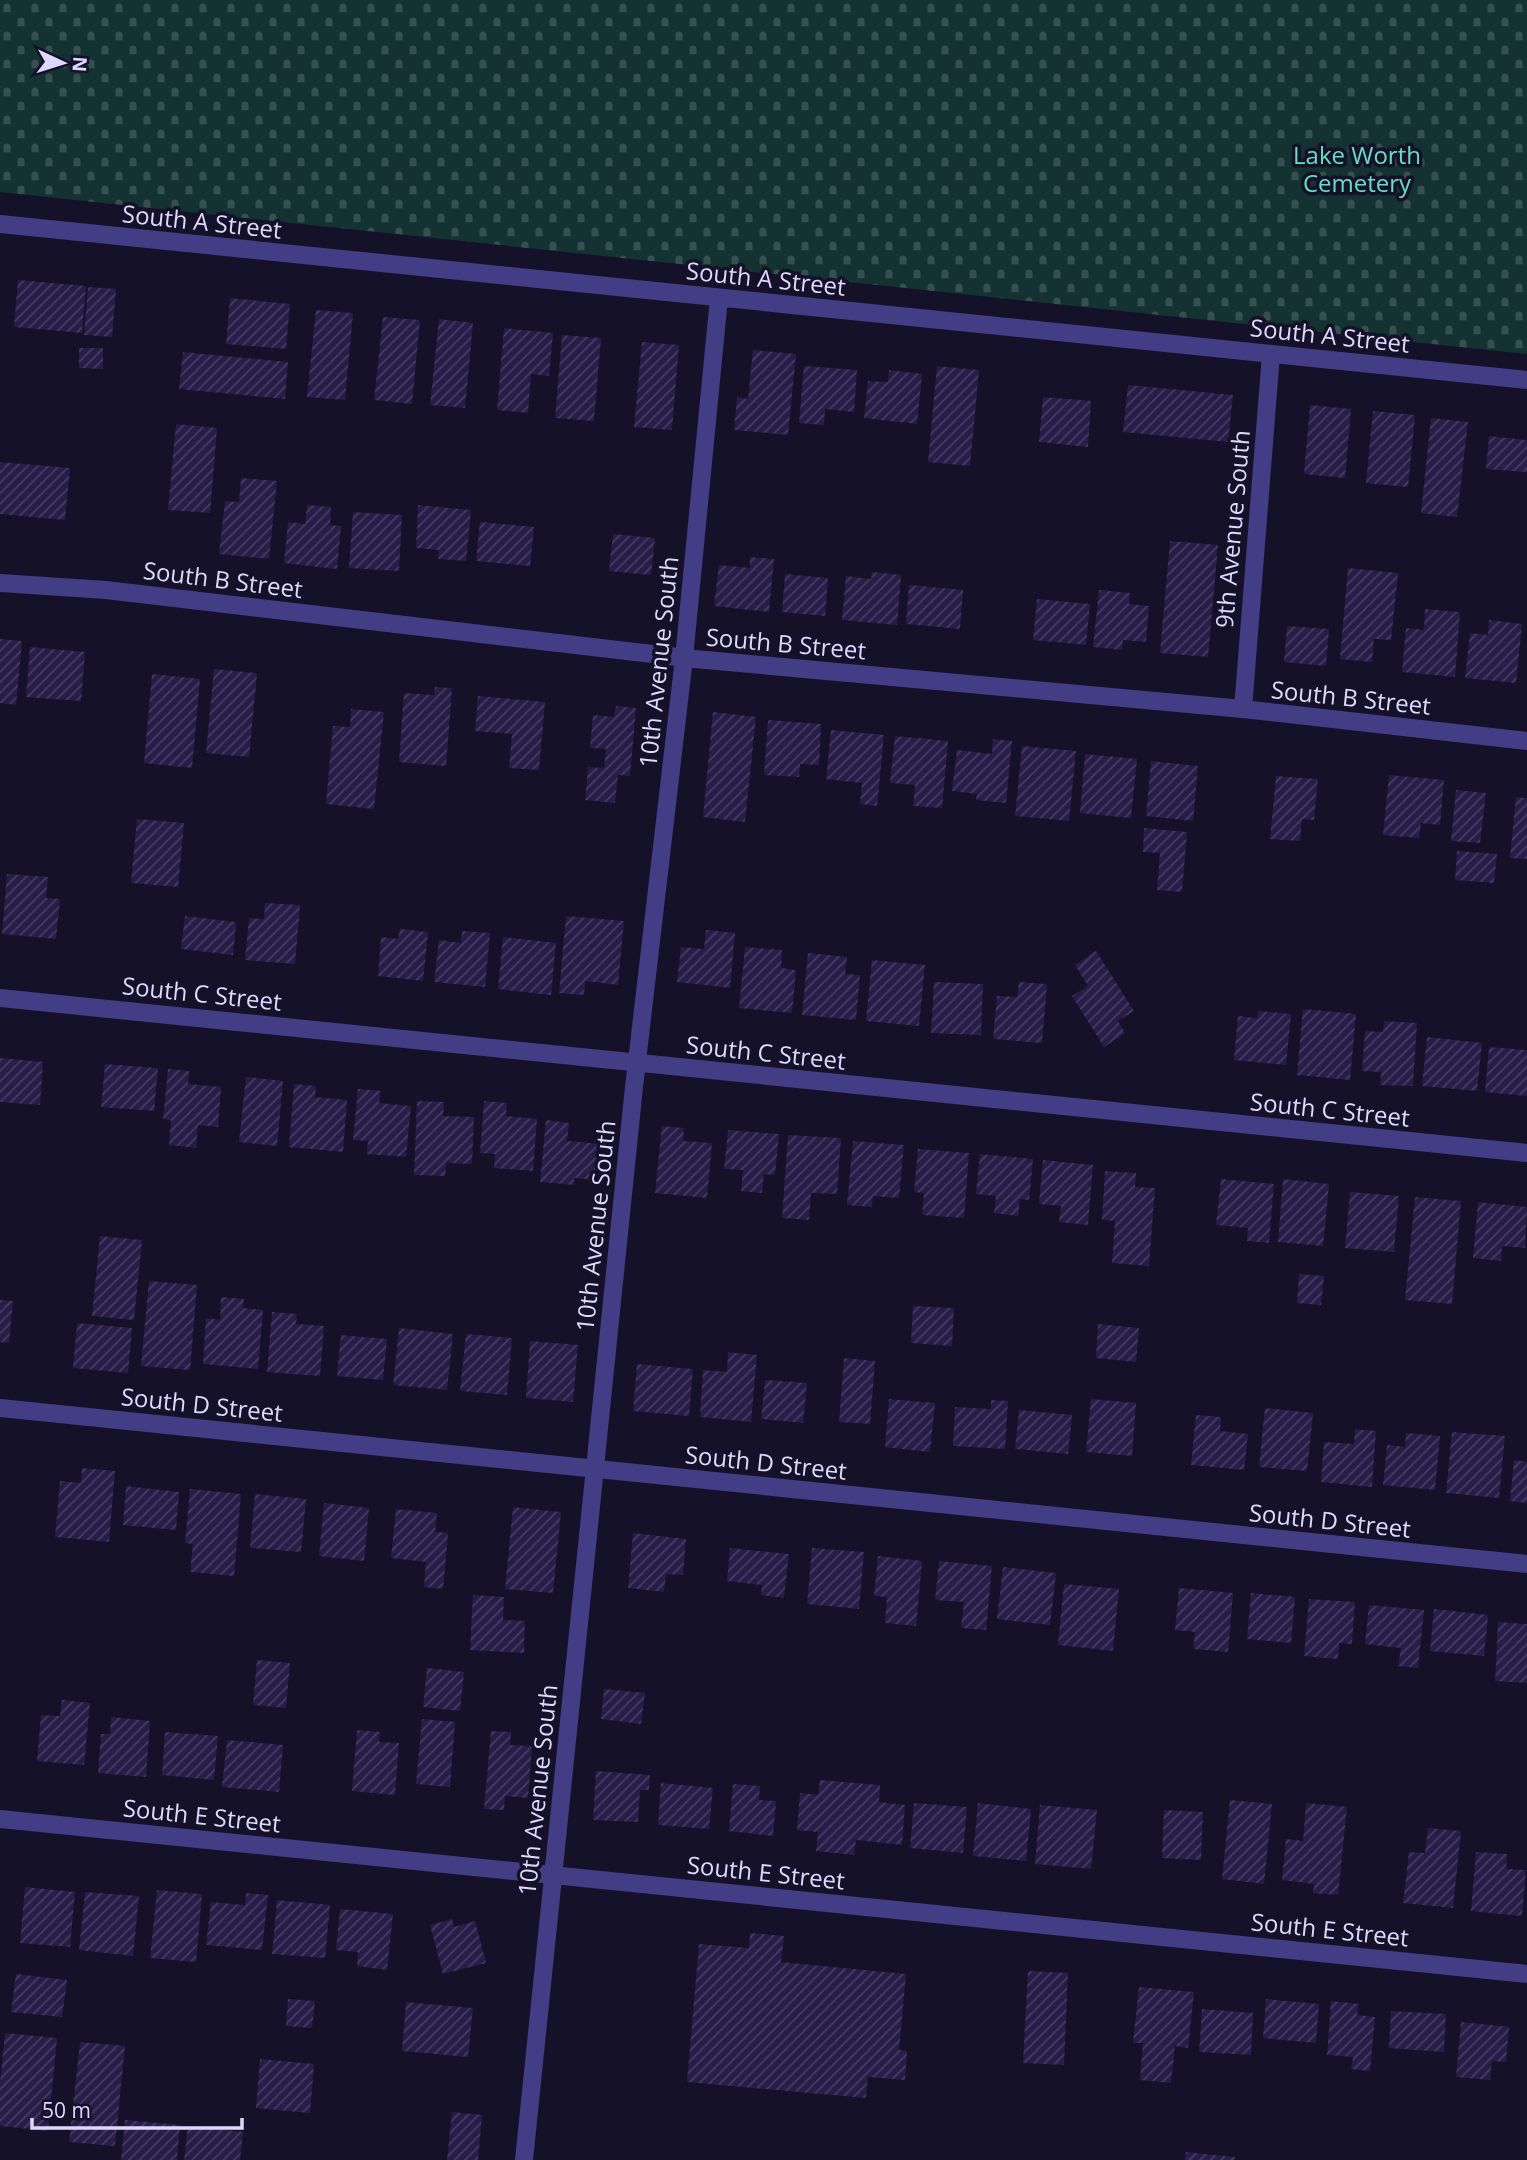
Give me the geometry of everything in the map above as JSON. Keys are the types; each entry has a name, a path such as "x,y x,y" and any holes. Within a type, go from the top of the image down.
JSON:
{"street":[{"name":"South A Street","path":"0,225 1527,380"},
{"name":"10th Avenue South","path":"524,2160 636,1063 684,658 719,298"},
{"name":"9th Avenue South","path":"1243,709 1271,354"},
{"name":"South B Street","path":"0,583 106,590 684,658 1243,709 1527,741"},
{"name":"South C Street","path":"0,998 1527,1153"},
{"name":"South D Street","path":"0,1408 1527,1564"},
{"name":"South E Street","path":"0,1819 1527,1974"}],"green space":[{"name":"Lake Worth Cemetery","path":"0,0 1527,0 1527,354 0,192"}],"building":[{"path":"18,280 86,286 82,333 14,327"},
{"path":"88,287 116,289 112,337 84,335"},
{"path":"230,298 290,304 286,349 226,344"},
{"path":"316,310 353,313 345,400 307,397"},
{"path":"383,317 420,320 412,404 374,400"},
{"path":"439,319 473,323 465,408 430,405"},
{"path":"504,328 553,333 549,376 531,374 528,413 497,410"},
{"path":"562,335 601,338 594,421 555,418"},
{"path":"642,342 679,345 672,430 634,427"},
{"path":"79,348 103,348 103,369 79,368"},
{"path":"753,350 796,354 788,435 734,430 737,397 748,399"},
{"path":"183,352 288,362 285,399 179,389"},
{"path":"804,366 857,370 854,412 825,409 824,425 799,423"},
{"path":"937,366 979,370 970,466 928,462"},
{"path":"889,370 922,374 917,424 864,418 868,381 888,382"},
{"path":"1128,385 1233,395 1228,442 1123,432"},
{"path":"1043,397 1091,401 1088,447 1039,442"},
{"path":"1310,405 1351,409 1345,478 1304,474"},
{"path":"1373,411 1415,415 1408,487 1366,483"},
{"path":"1431,418 1468,422 1457,517 1421,513"},
{"path":"176,424 217,428 210,513 168,510"},
{"path":"1489,436 1527,440 1527,472 1486,469"},
{"path":"0,462 70,468 65,520 0,514"},
{"path":"241,478 277,481 269,559 219,554 225,501 239,502"},
{"path":"307,505 331,507 330,525 341,526 337,569 284,563 288,522 305,524"},
{"path":"418,505 471,510 466,561 438,559 439,550 416,548"},
{"path":"353,512 402,515 399,571 349,568"},
{"path":"480,522 534,527 530,566 476,561"},
{"path":"613,534 655,538 651,575 609,571"},
{"path":"1170,541 1218,545 1208,657 1160,653"},
{"path":"750,557 774,559 769,612 714,606 719,565 750,568"},
{"path":"1348,568 1398,573 1391,640 1374,639 1372,662 1340,659"},
{"path":"872,572 901,575 897,625 842,620 846,576 871,579"},
{"path":"785,574 828,578 825,616 782,612"},
{"path":"909,585 963,590 960,629 906,624"},
{"path":"1099,590 1130,593 1129,604 1149,606 1146,642 1123,640 1122,650 1093,647"},
{"path":"1037,599 1090,604 1086,645 1033,640"},
{"path":"1425,609 1460,612 1455,677 1402,672 1406,628 1424,630"},
{"path":"1489,620 1522,624 1516,683 1465,678 1470,633 1488,635"},
{"path":"1287,626 1329,629 1326,666 1284,662"},
{"path":"0,639 22,641 16,705 0,703"},
{"path":"30,647 85,652 81,701 26,697"},
{"path":"214,669 257,673 249,757 206,753"},
{"path":"152,674 200,679 192,768 144,763"},
{"path":"435,687 452,688 446,766 399,762 404,693 434,695"},
{"path":"478,696 545,702 539,770 509,768 512,734 475,731"},
{"path":"616,706 636,708 630,776 618,775 615,803 585,800 588,767 604,768 606,749 590,748 593,715 614,717"},
{"path":"351,709 384,712 374,809 326,804 333,726 350,727"},
{"path":"713,712 756,717 745,822 703,817"},
{"path":"768,720 821,724 819,765 800,764 799,777 764,775"},
{"path":"831,730 884,735 877,806 860,804 862,783 826,779"},
{"path":"895,736 948,741 942,808 913,806 915,785 890,783"},
{"path":"993,739 1012,741 1006,803 976,800 977,794 952,791 957,750 992,754"},
{"path":"1022,746 1076,751 1069,821 1015,816"},
{"path":"1085,754 1137,759 1131,818 1080,813"},
{"path":"1151,761 1198,766 1193,821 1146,816"},
{"path":"1389,775 1444,780 1440,825 1421,823 1419,838 1383,835"},
{"path":"1276,776 1318,779 1314,820 1302,819 1300,841 1270,839"},
{"path":"1456,790 1486,793 1480,843 1451,841"},
{"path":"1516,797 1527,798 1527,859 1510,858"},
{"path":"137,819 184,823 178,887 131,883"},
{"path":"1144,828 1187,832 1182,892 1157,890 1160,853 1143,852"},
{"path":"1457,851 1497,854 1494,883 1455,880"},
{"path":"7,874 48,877 46,898 60,899 56,939 2,934"},
{"path":"265,903 300,905 295,964 245,960 249,918 264,919"},
{"path":"185,916 236,922 233,955 181,949"},
{"path":"566,916 624,921 618,985 585,981 584,995 559,993"},
{"path":"400,929 428,932 423,981 378,976 381,937 398,939"},
{"path":"706,930 735,933 730,988 677,982 681,947 704,949"},
{"path":"462,931 490,933 485,987 434,982 439,940 461,943"},
{"path":"503,937 556,943 551,995 498,989"},
{"path":"745,947 782,950 781,968 796,970 792,1013 739,1008"},
{"path":"1096,951 1134,1011 1118,1021 1125,1033 1104,1047 1072,996 1088,986 1075,965"},
{"path":"808,953 847,957 845,974 860,975 856,1020 802,1015"},
{"path":"872,960 925,965 919,1026 866,1021"},
{"path":"934,982 983,984 981,1035 931,1033"},
{"path":"1019,982 1047,984 1042,1043 993,1039 997,996 1017,997"},
{"path":"1303,1009 1356,1014 1350,1080 1297,1075"},
{"path":"1258,1011 1291,1014 1286,1065 1234,1060 1238,1016 1257,1018"},
{"path":"1384,1021 1417,1023 1413,1086 1380,1085 1381,1072 1362,1071 1365,1031 1383,1032"},
{"path":"1427,1037 1482,1043 1477,1091 1422,1086"},
{"path":"1489,1047 1527,1050 1527,1096 1485,1092"},
{"path":"0,1058 43,1062 40,1105 0,1102"},
{"path":"105,1064 158,1068 154,1111 101,1107"},
{"path":"168,1069 189,1071 188,1084 221,1087 218,1127 198,1125 196,1148 169,1145 171,1120 163,1119"},
{"path":"246,1077 283,1081 277,1146 239,1142"},
{"path":"294,1084 316,1086 315,1097 347,1100 343,1152 289,1147"},
{"path":"358,1089 381,1091 379,1103 411,1106 406,1157 367,1154 368,1141 353,1140"},
{"path":"417,1101 444,1102 443,1116 474,1117 472,1164 446,1163 445,1176 414,1175"},
{"path":"484,1101 507,1103 506,1116 537,1119 533,1171 494,1168 495,1154 480,1153"},
{"path":"546,1120 569,1123 567,1141 600,1144 596,1180 574,1178 574,1185 540,1182"},
{"path":"662,1126 684,1128 683,1141 712,1143 707,1198 655,1193"},
{"path":"728,1130 779,1134 775,1175 764,1174 762,1193 741,1191 743,1170 724,1169"},
{"path":"788,1135 841,1138 837,1194 811,1193 809,1220 782,1218"},
{"path":"853,1141 904,1145 899,1198 873,1196 872,1207 847,1205"},
{"path":"918,1149 969,1153 964,1218 922,1215 924,1193 914,1192"},
{"path":"980,1154 1033,1159 1029,1200 1020,1199 1018,1216 994,1213 996,1196 976,1194"},
{"path":"1043,1160 1093,1165 1088,1225 1059,1222 1061,1206 1039,1204"},
{"path":"1105,1171 1136,1173 1135,1187 1155,1188 1149,1266 1112,1263 1115,1221 1102,1220"},
{"path":"1221,1179 1274,1184 1269,1243 1247,1241 1248,1228 1216,1225"},
{"path":"1283,1179 1329,1184 1323,1246 1278,1242"},
{"path":"1350,1192 1399,1196 1394,1252 1345,1248"},
{"path":"1415,1197 1461,1201 1452,1304 1405,1300"},
{"path":"1478,1202 1527,1207 1525,1248 1502,1246 1501,1261 1473,1258"},
{"path":"100,1236 142,1240 134,1320 92,1316"},
{"path":"1299,1274 1324,1276 1321,1305 1297,1303"},
{"path":"149,1281 197,1285 190,1370 141,1366"},
{"path":"221,1297 244,1299 243,1308 263,1310 258,1369 203,1364 206,1318 220,1320"},
{"path":"0,1300 13,1301 9,1343 0,1342"},
{"path":"913,1306 954,1308 952,1346 911,1343"},
{"path":"272,1312 297,1314 296,1324 324,1326 320,1376 267,1372"},
{"path":"77,1323 132,1328 128,1373 73,1368"},
{"path":"1098,1324 1139,1328 1136,1362 1096,1358"},
{"path":"399,1328 453,1334 447,1390 393,1385"},
{"path":"466,1334 512,1338 507,1395 460,1391"},
{"path":"341,1335 387,1339 383,1380 337,1376"},
{"path":"530,1341 578,1345 573,1402 526,1398"},
{"path":"728,1352 757,1355 751,1422 700,1417 703,1370 727,1372"},
{"path":"844,1358 875,1361 870,1424 839,1422"},
{"path":"637,1364 693,1369 689,1416 633,1411"},
{"path":"765,1380 807,1383 803,1423 761,1419"},
{"path":"889,1399 935,1403 930,1452 885,1447"},
{"path":"1091,1399 1136,1403 1132,1456 1086,1452"},
{"path":"991,1400 1008,1401 1005,1449 953,1446 955,1407 991,1409"},
{"path":"1265,1408 1313,1413 1307,1471 1259,1467"},
{"path":"1019,1410 1072,1415 1068,1454 1015,1449"},
{"path":"1196,1415 1221,1417 1220,1431 1248,1434 1244,1470 1191,1465"},
{"path":"1355,1429 1376,1431 1372,1487 1321,1482 1324,1442 1354,1444"},
{"path":"1452,1432 1505,1436 1499,1498 1446,1493"},
{"path":"1406,1433 1440,1436 1435,1490 1383,1485 1387,1445 1405,1447"},
{"path":"1514,1460 1527,1462 1527,1503 1510,1501"},
{"path":"82,1468 115,1471 109,1542 55,1537 60,1481 81,1483"},
{"path":"126,1486 179,1492 176,1530 123,1525"},
{"path":"190,1489 241,1494 234,1576 190,1572 193,1544 185,1543"},
{"path":"255,1494 306,1499 301,1552 250,1548"},
{"path":"324,1503 369,1508 364,1561 319,1556"},
{"path":"513,1507 561,1512 553,1593 505,1589"},
{"path":"396,1509 437,1513 435,1532 448,1533 443,1589 424,1587 426,1562 391,1558"},
{"path":"633,1533 686,1539 683,1575 666,1574 664,1592 628,1588"},
{"path":"730,1548 789,1554 784,1598 761,1595 762,1585 727,1581"},
{"path":"812,1548 864,1552 859,1609 807,1604"},
{"path":"878,1556 922,1561 916,1626 885,1623 887,1597 874,1596"},
{"path":"939,1561 992,1566 986,1630 961,1628 964,1602 935,1600"},
{"path":"1003,1567 1056,1573 1050,1625 997,1619"},
{"path":"1064,1584 1119,1589 1113,1651 1058,1645"},
{"path":"1179,1588 1233,1593 1228,1652 1193,1649 1195,1632 1175,1630"},
{"path":"1251,1593 1295,1597 1291,1643 1247,1639"},
{"path":"473,1595 504,1597 503,1620 525,1621 524,1653 470,1650"},
{"path":"1309,1599 1355,1602 1352,1644 1339,1643 1338,1659 1304,1656"},
{"path":"1369,1605 1424,1610 1418,1668 1398,1666 1401,1648 1365,1644"},
{"path":"1434,1609 1488,1615 1484,1656 1430,1651"},
{"path":"1498,1622 1527,1624 1527,1683 1495,1681"},
{"path":"257,1660 290,1663 286,1708 253,1705"},
{"path":"427,1668 464,1672 460,1711 423,1707"},
{"path":"604,1689 645,1693 641,1724 601,1719"},
{"path":"62,1700 90,1703 84,1765 37,1761 41,1715 60,1716"},
{"path":"111,1717 150,1721 146,1777 98,1773 101,1734 110,1734"},
{"path":"422,1719 455,1722 450,1787 416,1784"},
{"path":"357,1730 380,1732 379,1742 399,1743 395,1795 352,1791"},
{"path":"491,1731 511,1732 510,1745 532,1746 528,1798 505,1796 504,1810 484,1809"},
{"path":"165,1732 218,1736 214,1780 162,1775"},
{"path":"227,1740 283,1745 279,1792 222,1787"},
{"path":"596,1771 650,1775 649,1790 640,1790 638,1822 593,1820"},
{"path":"820,1780 880,1785 879,1802 905,1805 902,1845 856,1840 854,1855 816,1851 818,1832 797,1830 800,1793 818,1795"},
{"path":"661,1783 713,1788 709,1829 658,1825"},
{"path":"733,1784 760,1786 759,1800 776,1801 773,1836 729,1831"},
{"path":"1230,1800 1272,1804 1264,1884 1222,1879"},
{"path":"914,1803 967,1807 963,1853 910,1848"},
{"path":"978,1803 1031,1809 1026,1861 973,1856"},
{"path":"1306,1803 1347,1807 1338,1895 1313,1893 1314,1884 1282,1880 1286,1839 1303,1841"},
{"path":"1040,1805 1097,1810 1091,1869 1035,1864"},
{"path":"1164,1810 1203,1812 1201,1860 1162,1858"},
{"path":"1428,1828 1461,1831 1453,1908 1403,1903 1409,1852 1425,1853"},
{"path":"1476,1852 1507,1854 1506,1869 1526,1870 1522,1916 1471,1911"},
{"path":"25,1887 75,1892 70,1947 20,1943"},
{"path":"157,1890 202,1894 196,1962 150,1958"},
{"path":"85,1892 139,1896 133,1956 79,1950"},
{"path":"246,1893 268,1895 262,1950 206,1945 211,1902 245,1905"},
{"path":"277,1900 330,1905 325,1958 272,1954"},
{"path":"340,1909 393,1914 387,1970 357,1966 358,1952 336,1950"},
{"path":"452,1919 454,1927 475,1921 486,1963 443,1974 430,1925"},
{"path":"750,1933 784,1936 781,1962 906,1974 899,2050 907,2051 905,2080 868,2077 866,2098 687,2082 699,1944 749,1948"},
{"path":"1028,1971 1068,1973 1064,2065 1023,2063"},
{"path":"16,1974 67,1980 62,2017 11,2012"},
{"path":"1139,1987 1194,1992 1188,2048 1175,2046 1171,2083 1140,2080 1143,2043 1133,2043"},
{"path":"288,1999 315,2001 312,2028 286,2026"},
{"path":"1266,1999 1319,2004 1316,2043 1263,2038"},
{"path":"1331,2001 1359,2004 1357,2015 1375,2017 1370,2071 1351,2069 1353,2057 1327,2055"},
{"path":"406,2002 473,2008 468,2057 402,2051"},
{"path":"1202,2009 1253,2013 1251,2055 1199,2052"},
{"path":"1391,2011 1446,2014 1444,2052 1389,2048"},
{"path":"1461,2022 1509,2027 1506,2062 1492,2061 1490,2080 1456,2077"},
{"path":"5,2033 57,2038 48,2131 0,2126 0,2084"},
{"path":"80,2042 125,2046 115,2146 69,2142"},
{"path":"260,2059 314,2064 310,2113 256,2108"},
{"path":"452,2112 482,2115 478,2160 447,2160"},
{"path":"125,2120 180,2125 177,2160 121,2160"},
{"path":"188,2126 243,2132 240,2160 184,2160"},
{"path":"1186,2152 1235,2157 1235,2160 1185,2160"}]}
